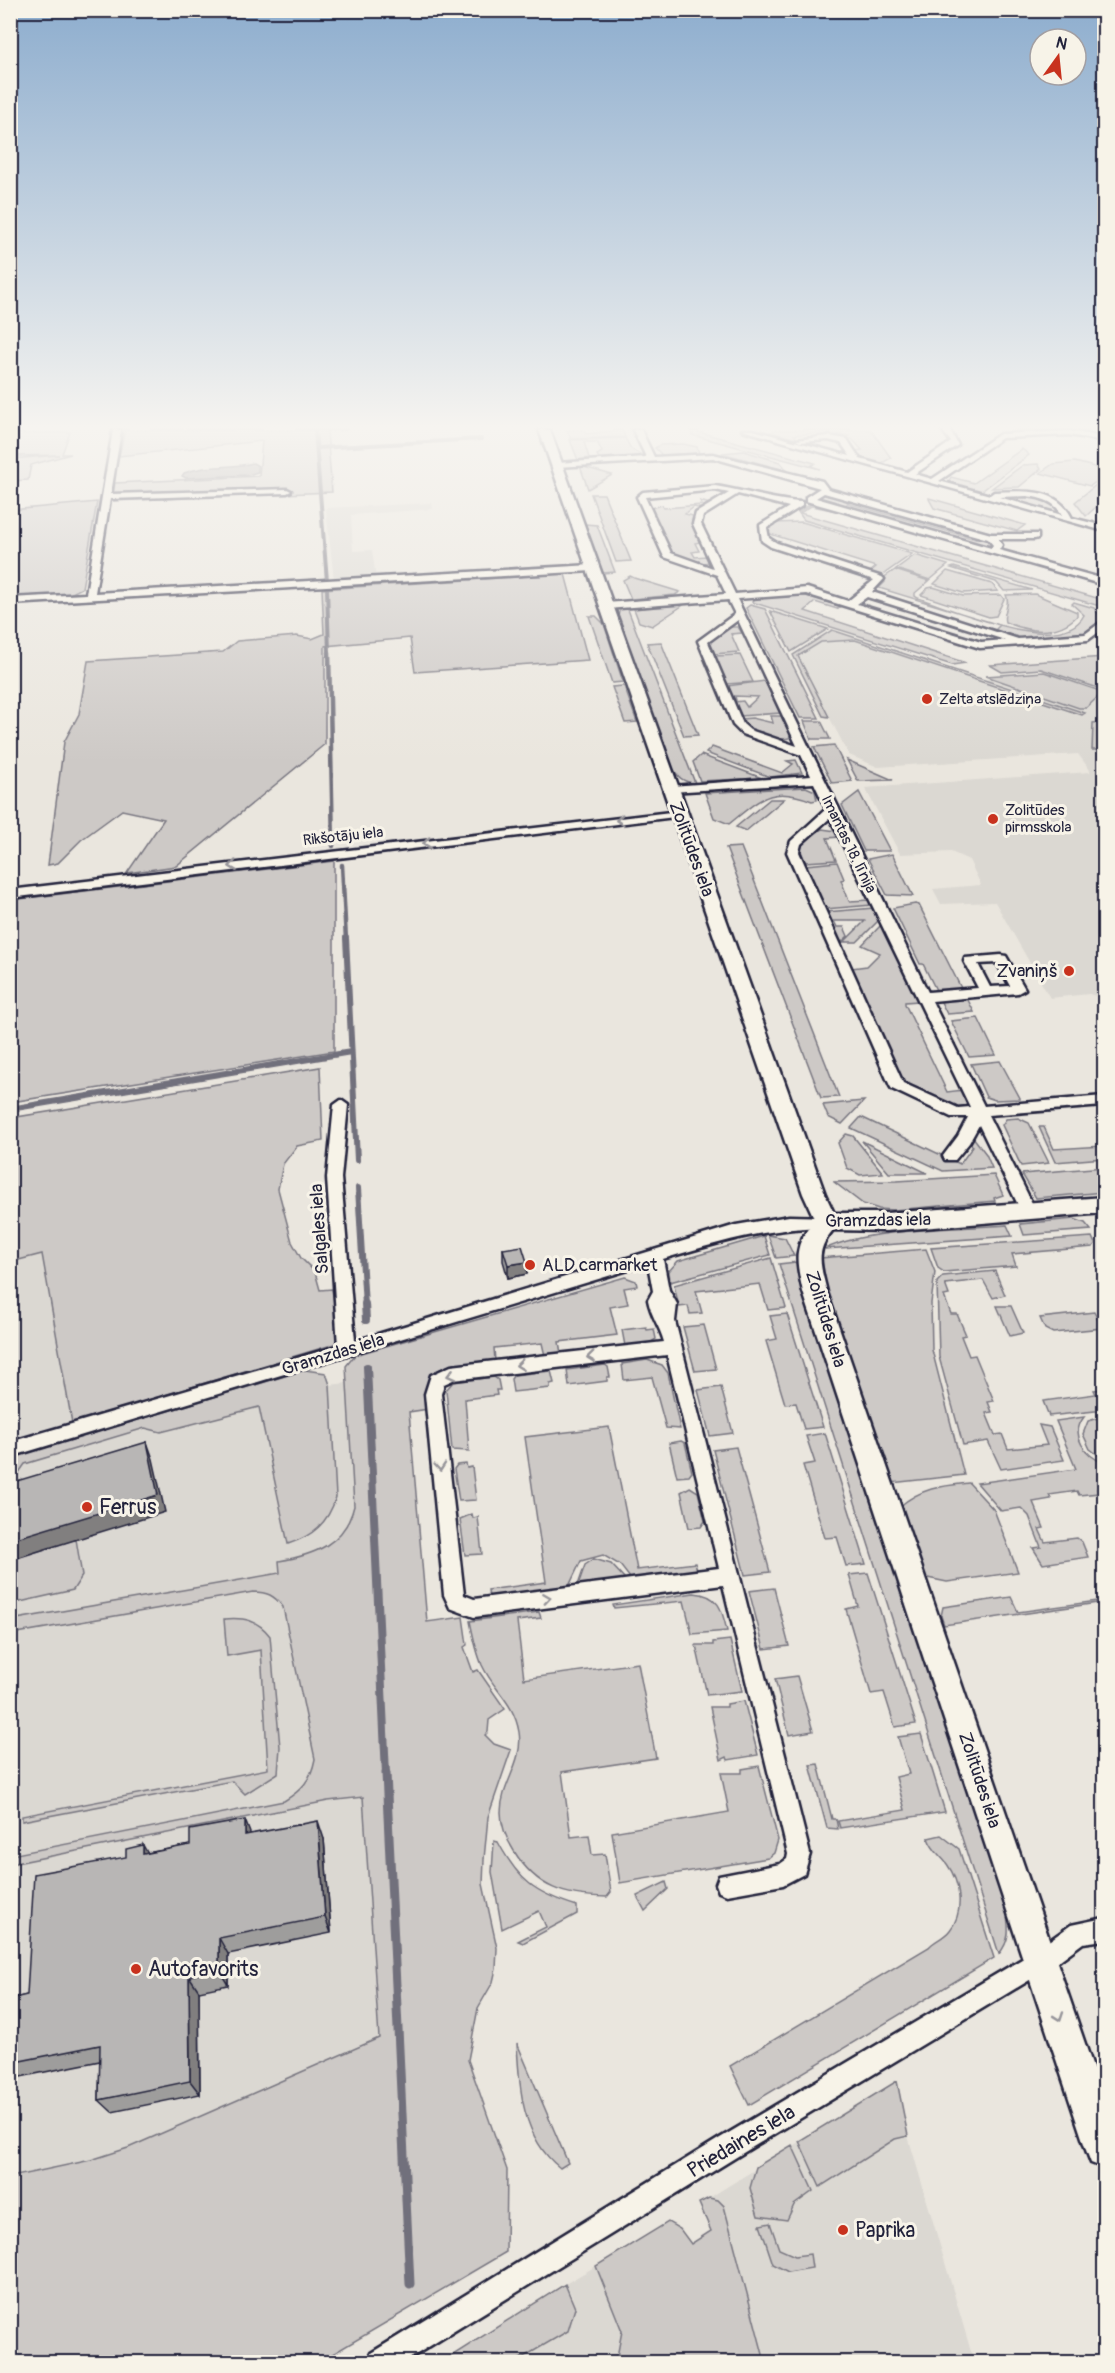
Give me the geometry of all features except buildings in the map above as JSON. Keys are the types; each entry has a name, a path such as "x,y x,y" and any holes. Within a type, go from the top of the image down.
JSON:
{"street":[{"path":"90,597 100,541"},
{"name":"Zolitūdes iela","path":"583,541 814,1194 826,1221 809,1241 807,1257 815,1292 1104,2150"},
{"path":"661,541 667,555 720,573"},
{"name":"Imantas 18. līnija","path":"705,541 832,810 1028,1211"},
{"path":"768,541 774,545 879,579 879,582 850,604"},
{"path":"957,541 1104,582"},
{"path":"993,551 998,544 995,541"},
{"path":"10,601 592,568"},
{"path":"606,606 807,591 980,645 1088,637 1104,623"},
{"path":"865,593 1022,642"},
{"path":"739,615 704,641 738,725 746,732 805,753"},
{"path":"671,789 818,779"},
{"path":"832,810 795,843 794,852 893,1080 904,1091 949,1112 1104,1101"},
{"name":"Rikšotāju iela","path":"10,894 679,814"},
{"path":"924,997 986,992"},
{"name":"Salgales iela","path":"341,1105 334,1178 346,1350"},
{"path":"950,1156 964,1139 980,1110"},
{"name":"Gramzdas iela","path":"10,1449 346,1350 654,1255 763,1226 826,1221 886,1222 1104,1205"},
{"path":"654,1255 661,1292 656,1300 658,1311 667,1320 799,1854 796,1866 783,1874 727,1884"},
{"path":"674,1348 451,1373 437,1380 433,1394 453,1595 457,1602 474,1608 730,1575"},
{"name":"Priedaines iela","path":"380,2362 729,2147 1040,1961 1079,1933 1104,1929"}],"shaded area":[{"path":"11,541 90,541 82,588 70,594 11,597"},
{"path":"330,541 352,541 353,551 372,550 376,578 334,580"},
{"path":"591,541 603,541 615,572 603,573"},
{"path":"608,541 623,541 631,561 616,562"},
{"path":"666,541 699,541 695,543 699,551 692,552 695,557 706,556 709,562 698,564 672,555"},
{"path":"792,541 866,541 912,554 881,576 870,572 876,567"},
{"path":"875,541 897,541 1104,600 1104,604 1096,605"},
{"path":"968,541 990,541 991,545"},
{"path":"915,555 948,565 930,580 896,569"},
{"path":"951,568 1032,590 1004,591 996,582"},
{"path":"895,570 929,581 915,593 918,598 958,612 879,588 885,582 883,578"},
{"path":"947,571 992,584 998,591 963,593 934,584"},
{"path":"565,574 588,660 415,672 410,638 325,646 325,744 176,866 127,873 164,819 122,810 81,840 58,863 48,865 64,742 79,714 88,661 223,652 237,641 297,636 312,639 324,634 322,589"},
{"path":"630,576 680,592 675,595 631,599 623,580"},
{"path":"933,587 963,596 1001,595 1004,599 996,616 989,617 921,595 928,588"},
{"path":"1035,594 1077,612 1077,616 1061,627 1042,630 1033,630 1005,622 1008,602 1006,595"},
{"path":"807,596 841,606 837,609 815,602 805,611 966,663 952,665 752,602 754,597"},
{"path":"1074,602 1094,608 1102,619 1085,634 1023,639 995,630 1000,625 1031,631 1054,632 1072,627 1084,615 1072,604"},
{"path":"685,604 652,626 639,622 634,609"},
{"path":"750,605 765,609 819,718 800,718 746,608"},
{"path":"627,607 695,783 681,778 672,767 618,615 620,610"},
{"path":"770,611 828,629 791,652"},
{"path":"958,612 1000,625 980,620"},
{"path":"589,616 596,616 604,624 623,682 612,683"},
{"path":"730,627 738,627 742,633 731,634 739,652 713,654 709,641"},
{"path":"832,630 1085,713 1082,715 855,640 821,642 798,656 829,717 823,716 793,655"},
{"path":"855,640 983,682 990,677 1104,668 1104,1010 1096,996 1089,994 1050,998 995,902 941,904 933,889 981,885 969,860 951,852 900,854 865,788 1090,772 1090,770 1078,754 878,767 849,755 798,657 821,642"},
{"path":"661,642 698,735 684,736 647,643"},
{"path":"740,655 753,682 727,684 714,656"},
{"path":"1104,657 1104,666 1101,669 1104,670 1104,690 1041,669 1002,672 990,665"},
{"path":"1044,672 1103,692 1086,708 1079,708 986,676"},
{"path":"765,681 780,713 740,716 734,702 743,701 747,707 758,697 735,696 736,700 733,700 727,686"},
{"path":"624,686 637,722 625,723 612,687"},
{"path":"771,716 781,716 791,735 789,738 776,739 762,735 749,728 741,719 752,718 773,723"},
{"path":"804,721 821,721 830,739 811,739"},
{"path":"1093,723 1104,724 1104,750 1092,750"},
{"path":"834,745 852,781 832,783 814,747"},
{"path":"712,747 782,773 793,764 787,761 796,760 802,773 770,777 706,753"},
{"path":"701,755 762,778 700,781 693,762"},
{"path":"847,760 893,780 858,781"},
{"path":"806,787 815,791 817,800 812,801 786,794 767,797 729,824 714,818 705,793"},
{"path":"859,792 890,851 864,851 842,805"},
{"path":"770,799 784,799 746,831 736,827"},
{"path":"822,829 836,831 839,837 827,838 836,860 805,862 800,848 802,843"},
{"path":"741,847 839,1097 821,1098 726,848"},
{"path":"892,854 913,896 887,895 868,859"},
{"path":"334,861 334,1051 11,1102 11,900"},
{"path":"837,862 849,901 870,900 872,905 825,909 806,865"},
{"path":"919,905 962,990 937,992 923,964 920,964 893,908"},
{"path":"874,908 879,920 857,942 844,942 865,921 834,921 837,927 844,927 848,936 840,944 826,912"},
{"path":"881,925 918,1001 905,1002 905,1004 947,1092 963,1090 968,1102 965,1106 953,1107 905,1085 901,1080 851,968 867,966 880,953 862,945"},
{"path":"967,998 974,1012 947,1014 940,1000"},
{"path":"978,1018 996,1055 969,1057 951,1021"},
{"path":"1000,1061 1020,1099 995,1100 986,1097 971,1064"},
{"path":"320,1067 323,1141 297,1146 283,1164 278,1189 292,1242 301,1258 315,1272 320,1290 332,1289 338,1332 335,1344 72,1423 42,1254 11,1262 11,1118"},
{"path":"864,1101 842,1124 828,1117 823,1105"},
{"path":"861,1117 960,1164 973,1146 969,1143 973,1137 986,1154 992,1168 943,1171 851,1128"},
{"path":"1018,1118 1029,1123 1049,1163 1021,1166 1002,1125 1006,1119"},
{"path":"1039,1127 1044,1127 1054,1149 1104,1146 1104,1158 1055,1162"},
{"path":"846,1134 853,1136 883,1173 860,1175 847,1168 838,1143"},
{"path":"862,1141 927,1173 889,1173"},
{"path":"1104,1167 1104,1192 1036,1198 1022,1174"},
{"path":"994,1175 1003,1195 994,1198 995,1201 894,1210 879,1209 863,1204 834,1182 897,1181"},
{"path":"1074,1219 1085,1223 1091,1230 1024,1235 1020,1224"},
{"path":"1007,1225 1012,1236 825,1249 843,1242 888,1233"},
{"path":"768,1235 785,1238 794,1256 776,1258"},
{"path":"764,1236 770,1255 670,1282 669,1271 678,1261"},
{"path":"1092,1237 1095,1244 1093,1247 1012,1254 1016,1266 944,1272 938,1268 931,1248"},
{"path":"926,1249 935,1272 931,1303 932,1350 964,1475 891,1483 821,1285 820,1258"},
{"path":"42,1254 72,1423 11,1441 11,1262"},
{"path":"771,1258 786,1308 768,1310 760,1284 696,1291 702,1313 690,1314 688,1306 679,1307 674,1285"},
{"path":"796,1262 1008,1895 1007,1939 999,1954 779,1264"},
{"path":"995,1271 1005,1295 993,1298 983,1280 945,1284 949,1295 944,1296 951,1314 957,1314 966,1335 961,1336 969,1356 975,1355 994,1401 988,1402 992,1412 986,1413 995,1435 1002,1434 1008,1449 1047,1445 1039,1425 1050,1427 1064,1460 1001,1469 988,1441 963,1445 939,1357 937,1282 943,1276"},
{"path":"625,1277 636,1281 637,1286 624,1288 628,1304 610,1307 617,1335 559,1342 561,1354 545,1356 542,1343 494,1348 495,1361 455,1364 437,1371 430,1377 427,1385 428,1409 409,1412 427,1622 463,1617 467,1645 464,1647 473,1672 478,1670 505,1709 489,1720 488,1732 485,1735 494,1744 511,1750 488,1817 484,1859 483,1884 497,1948 496,1969 493,1982 478,2008 468,2060 507,2170 506,2252 319,2362 11,2362 11,2177 91,2160 128,2148 379,2038 363,1797 328,1801 11,1864 11,1855 284,1801 296,1793 308,1779 315,1759 283,1607 280,1603 270,1595 253,1592 11,1634 11,1620 280,1573 279,1561 304,1555 326,1546 336,1539 350,1519 354,1506 346,1366 355,1355"},
{"path":"997,1306 1011,1306 1023,1333 1010,1336"},
{"path":"1094,1312 1102,1328 1053,1333 1045,1329 1040,1318"},
{"path":"787,1314 823,1427 804,1429 796,1403 785,1404 766,1341 777,1339 770,1316"},
{"path":"704,1325 716,1369 695,1371 683,1327"},
{"path":"646,1327 647,1330 654,1329 656,1339 648,1344 625,1346 622,1330"},
{"path":"647,1360 662,1365 668,1373 680,1429 666,1428 652,1377 624,1380 622,1364"},
{"path":"605,1365 608,1367 610,1377 607,1377 607,1381 569,1386 567,1370"},
{"path":"305,1370 326,1373 330,1385 336,1497 329,1514 318,1527 305,1537 288,1544 259,1407 161,1432 145,1428 25,1464 18,1474 11,1474 11,1458"},
{"path":"551,1371 554,1383 550,1384 550,1388 513,1392 511,1379 514,1375"},
{"path":"494,1377 498,1380 500,1390 496,1390 497,1395 465,1399 469,1451 452,1450 446,1390 453,1382"},
{"path":"327,1378 330,1385 355,1382 365,1567 329,1800 363,1797 379,2039 128,2148 91,2160 11,2177 11,1465"},
{"path":"721,1387 733,1433 710,1436 698,1390"},
{"path":"1104,1389 1104,1410 1049,1416 1043,1401 1096,1394 1094,1390"},
{"path":"1104,1416 1104,1459 1090,1449 1083,1434 1088,1421"},
{"path":"1084,1417 1078,1431 1079,1438 1091,1456 1104,1463 1104,1488 1097,1489 1099,1493 1079,1495 1077,1491 1049,1495 1051,1499 1033,1502 1044,1528 1039,1529 1045,1542 1077,1538 1082,1542 1088,1557 1043,1564 1033,1548 1041,1547 1029,1516 1021,1508 1001,1511 977,1483 1076,1469 1056,1421"},
{"path":"609,1427 637,1570 695,1563 697,1570 630,1578 620,1565 603,1555 581,1561 569,1586 489,1598 488,1590 546,1582 525,1437"},
{"path":"825,1433 866,1564 846,1566 837,1537 825,1538 803,1465 815,1463 806,1436"},
{"path":"681,1441 685,1443 692,1472 689,1476 677,1477 669,1443"},
{"path":"736,1447 770,1572 745,1575 713,1450"},
{"path":"466,1464 467,1468 472,1467 476,1500 459,1501 454,1469 457,1465"},
{"path":"969,1483 994,1510 1018,1572 947,1582 923,1577 899,1507 923,1492"},
{"path":"690,1487 698,1492 705,1521 701,1527 689,1528 681,1492"},
{"path":"472,1514 473,1518 478,1517 482,1554 465,1555 460,1519"},
{"path":"76,1539 82,1576 73,1590 11,1604 11,1560"},
{"path":"594,1559 611,1564 625,1579 578,1585 585,1565"},
{"path":"868,1573 916,1724 895,1727 884,1692 871,1694 846,1609 858,1606 849,1575"},
{"path":"774,1588 789,1646 764,1649 749,1591"},
{"path":"694,1593 709,1597 718,1604 727,1631 692,1634 684,1601 614,1608 613,1605"},
{"path":"1011,1597 1018,1612 1104,1600 1104,1602 944,1625 941,1616 943,1607"},
{"path":"539,1612 541,1618 517,1621 524,1679 638,1663 656,1758 562,1772 571,1837 589,1835 592,1855 605,1854 611,1892 607,1897 565,1892 542,1882 523,1864 511,1847 503,1828 502,1802 516,1763 520,1743 519,1732 513,1713 482,1665 470,1621"},
{"path":"224,1619 250,1621 261,1626 270,1636 280,1747 278,1773 245,1794 232,1781 22,1821 22,1816 268,1769 261,1650 227,1656"},
{"path":"730,1640 742,1691 707,1695 696,1645 713,1645 713,1642"},
{"path":"797,1676 813,1731 789,1735 775,1679"},
{"path":"744,1701 758,1755 728,1760 727,1757 721,1760 710,1707 727,1707 727,1704"},
{"path":"921,1734 945,1812 840,1828 838,1821 905,1810 896,1777 909,1774 898,1737"},
{"path":"818,1764 832,1819 836,1819 838,1829 827,1828 810,1765"},
{"path":"759,1766 778,1840 774,1853 768,1858 620,1883 612,1832 729,1812 721,1773 742,1773 742,1769"},
{"path":"941,1835 959,1849 994,1958 749,2105 730,2066 929,1947 950,1930 958,1914 958,1888 947,1864 928,1838"},
{"path":"494,1841 498,1842 513,1867 530,1884 550,1896 577,1906 577,1914 523,1943 518,1941 546,1927 539,1911 502,1929 492,1872"},
{"path":"666,1882 668,1889 645,1911 637,1896"},
{"path":"517,2043 568,2163 560,2168 547,2156 530,2127 521,2094"},
{"path":"897,2081 908,2136 974,2362 765,2362 724,2206 718,2200 709,2198"},
{"path":"897,2081 908,2136 895,2139 820,2187 799,2141"},
{"path":"792,2145 813,2191 794,2205 787,2220 758,2216 750,2188 756,2167"},
{"path":"709,2198 718,2200 724,2206 765,2362 616,2362 622,2331 596,2266 668,2222 680,2229 691,2244 711,2231 699,2203"},
{"path":"770,2223 779,2249 795,2256 810,2254 812,2268 788,2272 773,2264 760,2225"},
{"path":"596,2266 622,2331 616,2362 515,2362 568,2331 572,2296 565,2284"},
{"path":"565,2284 575,2308 568,2331 515,2362 442,2362"}],"waterway":[{"path":"324,541 327,581"},
{"path":"327,587 329,654"},
{"path":"329,652 333,846"},
{"path":"342,865 346,940"},
{"path":"346,938 357,1160"},
{"path":"10,1109 351,1052"},
{"path":"358,1188 365,1306"},
{"path":"365,1304 366,1320"},
{"path":"367,1367 386,1774"},
{"path":"386,1773 410,2284"}],"place":[{"name":"Zelta atslēdziņa","path":"927,699"},
{"name":"Zolitūdes pirmsskola","path":"993,819"},
{"name":"Zvaniņš","path":"1069,971"},
{"name":"ALD carmarket","path":"530,1265"},
{"name":"Ferrus","path":"87,1507"},
{"name":"Autofavorits","path":"136,1969"},
{"name":"Paprika","path":"843,2230"}]}
